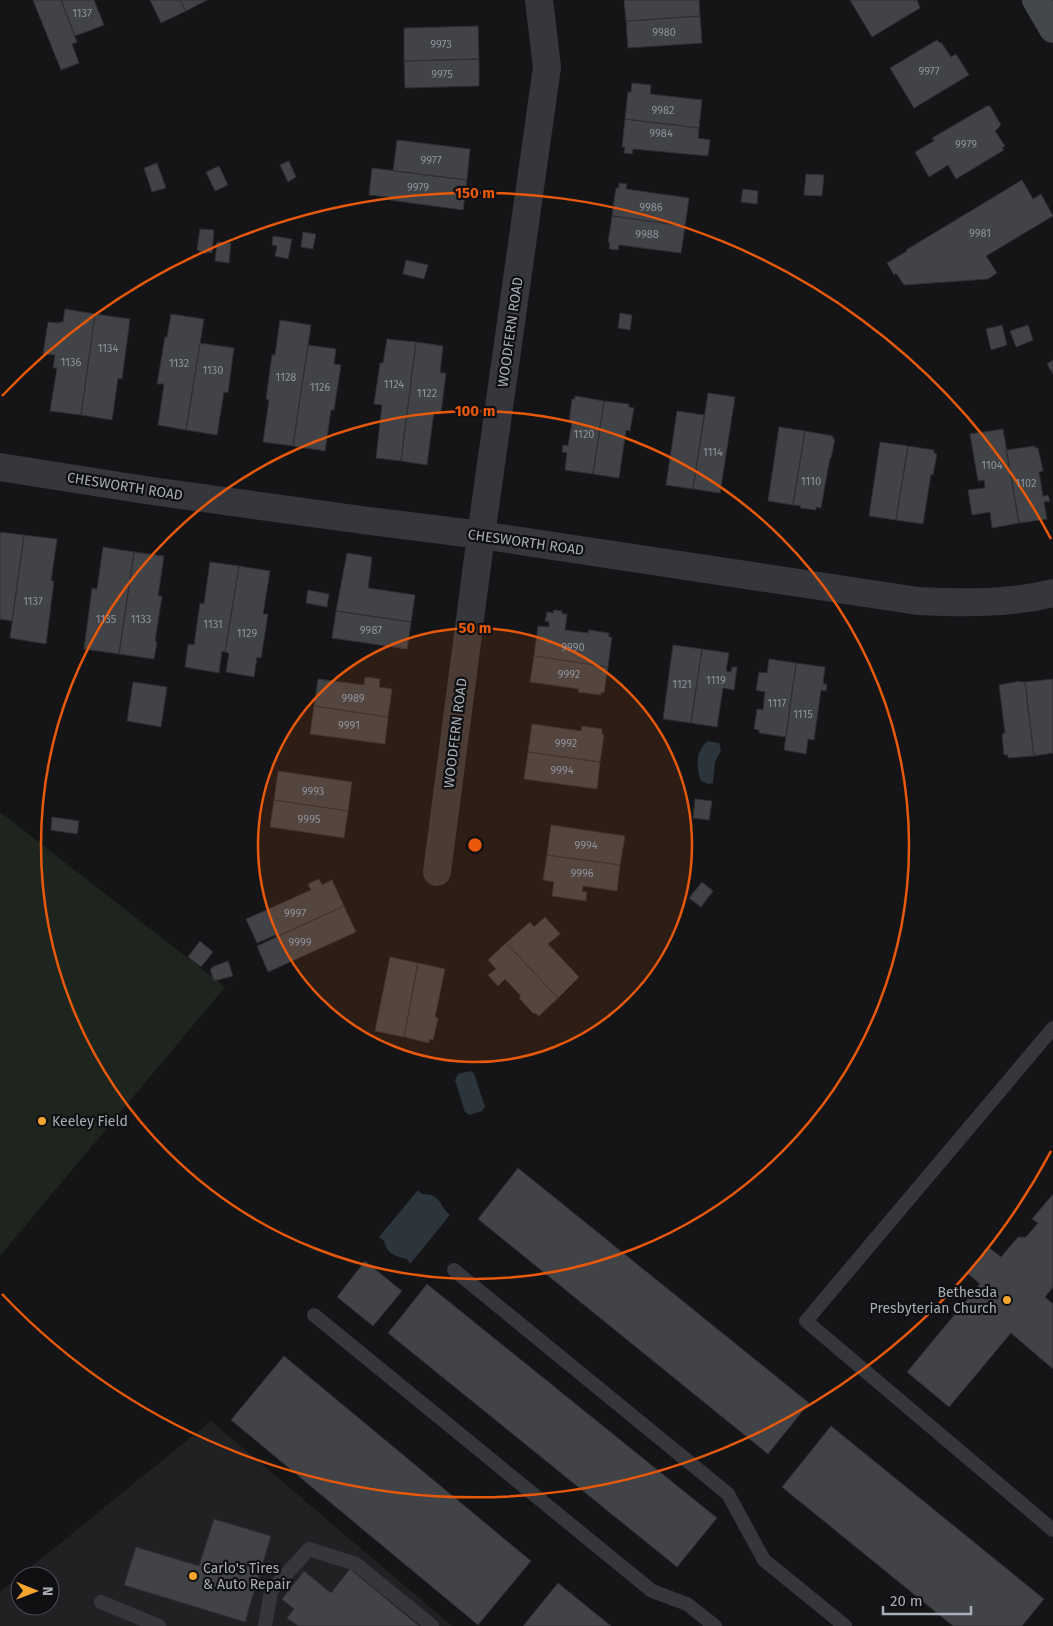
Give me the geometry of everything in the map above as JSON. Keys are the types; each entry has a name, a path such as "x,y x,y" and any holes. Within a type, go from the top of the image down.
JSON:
{"main road":[{"path":"1036,0 1053,29"}],"street":[{"name":"WOODFERN ROAD","path":"437,872 481,535 547,67 539,0"},
{"name":"CHESWORTH ROAD","path":"0,467 204,498 481,535 918,601 963,603 1022,599 1053,593"}],"lane":[{"path":"1053,1028 806,1321 1053,1530"},
{"path":"454,1270 728,1494 764,1560 845,1626"},
{"path":"314,1315 652,1591 688,1604 715,1626"},
{"path":"265,1626 271,1592 309,1549 356,1564 432,1626"},
{"path":"101,1602 160,1626"}],"shaded area":[{"path":"708,741 719,743 721,750 715,762 713,783 708,784 701,781 698,760 701,749"},
{"path":"0,812 225,987 0,1256"},
{"path":"470,1071 474,1073 485,1107 482,1111 470,1115 465,1112 455,1080 458,1074"},
{"path":"418,1190 422,1194 428,1194 436,1198 450,1215 410,1264 407,1259 389,1252 384,1241 379,1237"},
{"path":"211,1421 452,1626 0,1626 0,1592 10,1584 10,1616 60,1616 60,1566 32,1566"}],"building":[{"path":"33,0 61,0 77,42 72,44 79,63 61,70"},
{"path":"61,0 94,0 104,25 75,36"},
{"path":"150,0 180,0 186,11 161,23"},
{"path":"180,0 207,0 186,11"},
{"path":"624,0 699,0 700,16 626,21"},
{"path":"850,0 917,0 920,8 872,37"},
{"path":"700,16 702,43 628,48 626,21"},
{"path":"478,26 479,59 404,61 404,28"},
{"path":"937,40 941,42 951,57 956,54 969,75 914,108 890,68"},
{"path":"479,59 479,86 405,88 404,61"},
{"path":"632,83 651,85 650,94 702,100 699,128 625,119 628,92 631,92"},
{"path":"990,106 1001,125 995,131 1005,146 1002,148 1004,150 956,179 948,165 929,177 915,152 934,141 932,138"},
{"path":"625,119 699,128 698,138 710,140 708,156 633,149 632,154 624,153 625,147 622,147"},
{"path":"397,140 470,149 467,180 393,171"},
{"path":"289,161 296,177 288,182 280,165"},
{"path":"157,163 166,188 152,192 144,168"},
{"path":"219,166 228,185 215,191 206,172"},
{"path":"372,168 467,180 463,210 389,200 389,197 369,195"},
{"path":"806,174 824,175 822,196 804,195"},
{"path":"1022,180 1033,199 1041,194 1053,216 986,256 997,273 988,279 904,285 896,273 894,275 887,263"},
{"path":"619,183 627,184 626,189 689,198 685,226 612,216 616,188 619,188"},
{"path":"743,189 758,191 757,204 741,202"},
{"path":"612,216 685,226 681,253 619,245 618,250 609,249 610,243 608,242"},
{"path":"200,229 214,230 212,253 206,252 206,254 197,250"},
{"path":"303,232 316,234 313,249 301,247"},
{"path":"273,236 292,239 288,259 275,256 277,246 272,245"},
{"path":"217,242 231,243 229,263 215,261"},
{"path":"406,260 428,265 424,279 403,274"},
{"path":"65,309 95,314 81,415 50,411 57,368 53,368 55,355 43,354 48,322 63,322"},
{"path":"620,313 632,315 630,330 618,328"},
{"path":"95,314 130,319 122,379 118,378 112,420 81,415"},
{"path":"171,314 204,319 186,430 158,425 164,384 157,384"},
{"path":"280,320 311,325 293,446 263,442 269,400 266,399 272,355 275,355"},
{"path":"1002,325 1007,345 991,350 986,329"},
{"path":"1028,325 1033,340 1016,347 1010,331"},
{"path":"387,339 416,342 401,461 376,458 382,405 374,404 380,363 383,363"},
{"path":"416,342 443,346 440,373 446,373 441,413 434,412 427,465 401,461"},
{"path":"200,343 234,348 228,393 224,392 217,435 186,430"},
{"path":"308,345 336,349 334,364 341,365 334,410 331,410 325,451 293,446"},
{"path":"1053,360 1053,374 1047,364"},
{"path":"708,393 735,397 720,493 693,489"},
{"path":"575,396 604,401 593,474 565,470 567,453 562,452 563,445 568,446 572,422 569,422 572,399 575,399"},
{"path":"604,401 629,404 629,407 634,408 630,431 626,430 619,478 593,474"},
{"path":"677,411 704,415 693,489 666,485"},
{"path":"779,427 805,431 793,505 768,501"},
{"path":"1003,429 1019,523 992,528 990,512 972,515 968,490 985,488 984,480 978,481 970,434"},
{"path":"805,431 833,436 833,439 835,439 821,508 816,507 816,510 793,505"},
{"path":"880,442 908,446 896,520 869,516"},
{"path":"908,446 934,450 934,453 937,454 933,475 931,474 923,524 896,520"},
{"path":"1035,446 1035,448 1038,448 1043,471 1039,472 1043,496 1048,495 1050,501 1044,502 1047,519 1019,523 1006,450"},
{"path":"0,532 24,535 12,621 0,619"},
{"path":"24,535 57,539 51,581 54,581 46,644 10,638"},
{"path":"103,547 134,552 119,654 84,649 92,588 97,589"},
{"path":"134,552 164,556 158,596 162,596 154,659 119,654"},
{"path":"347,553 372,557 368,588 415,595 411,622 336,611"},
{"path":"210,562 239,566 225,652 222,651 219,673 185,667 188,644 194,645 200,603 204,604"},
{"path":"239,566 270,571 263,614 268,614 261,658 257,657 254,677 226,672 229,653 225,652"},
{"path":"308,590 329,594 327,607 306,603"},
{"path":"554,610 567,614 565,630 588,633 589,630 609,633 609,637 612,637 608,667 534,656 538,626 549,627 549,622 545,621 547,612 553,613"},
{"path":"336,611 411,622 407,649 332,638"},
{"path":"673,645 702,649 691,723 663,719"},
{"path":"702,649 729,653 726,671 731,672 732,667 737,667 734,690 723,688 717,727 691,723"},
{"path":"534,656 608,667 604,693 601,692 601,695 578,692 579,689 530,682"},
{"path":"769,659 796,663 786,737 759,733 759,730 754,729 757,709 763,710 765,692 756,690 759,672 767,673"},
{"path":"796,663 825,667 823,684 827,684 826,691 821,690 814,740 808,739 806,754 784,750"},
{"path":"365,677 380,679 379,687 392,689 388,717 314,706 318,679 364,685"},
{"path":"1053,679 1053,753 1034,756 1025,682"},
{"path":"1020,681 1025,682 1034,756 1008,758 1008,755 1004,755 1002,734 1005,733 999,685"},
{"path":"133,682 167,687 161,727 127,721"},
{"path":"314,706 388,717 385,744 310,734"},
{"path":"532,724 581,731 582,726 602,729 602,734 604,735 600,762 528,752"},
{"path":"528,752 600,762 597,789 524,779"},
{"path":"278,771 352,782 348,811 274,800"},
{"path":"695,799 712,801 709,820 693,818"},
{"path":"274,800 348,811 344,838 270,827"},
{"path":"52,817 79,821 77,834 51,830"},
{"path":"551,825 625,836 620,865 547,855"},
{"path":"547,855 620,865 617,891 583,886 582,891 587,892 586,901 552,896 554,882 543,880"},
{"path":"319,879 322,885 332,880 344,906 276,937 275,935 257,943 246,919 311,890 308,884"},
{"path":"702,882 713,891 701,907 689,898"},
{"path":"344,906 356,932 268,972 257,946"},
{"path":"545,917 560,934 548,944 579,977 558,998 506,943 530,922 534,927"},
{"path":"200,941 213,952 201,967 188,957"},
{"path":"506,943 558,998 539,1016 534,1014 519,998 521,996 505,979 498,986 488,975 496,969 488,960"},
{"path":"390,957 418,963 404,1037 375,1031"},
{"path":"228,961 233,976 214,981 210,969"},
{"path":"418,963 445,969 435,1017 438,1018 433,1040 429,1039 429,1043 404,1037"},
{"path":"518,1168 809,1403 768,1454 478,1219"},
{"name":"Bethesda Presbyterian Church","path":"1053,1194 1053,1287 1045,1297 1053,1304 1053,1369 1011,1333 949,1407 907,1372 980,1284 967,1273 988,1247 1001,1257 1018,1237 1026,1237 1038,1223 1032,1219"},
{"path":"365,1261 402,1291 373,1326 337,1297"},
{"path":"427,1284 717,1518 677,1567 388,1333"},
{"path":"284,1356 531,1561 478,1625 231,1420"},
{"path":"831,1426 1044,1599 1022,1626 953,1626 782,1487"},
{"name":"Carlo's Tires & Auto Repair","path":"214,1519 271,1536 245,1622 124,1585 136,1547 199,1566"},
{"path":"350,1569 419,1626 298,1626 287,1618 294,1609 282,1599 304,1571 331,1593"},
{"path":"558,1583 611,1626 523,1626"}],"place":[{"name":"Keeley Field","path":"42,1121"},
{"name":"Bethesda Presbyterian Church","path":"1007,1300"},
{"name":"Carlo's Tires & Auto Repair","path":"193,1576"}]}
